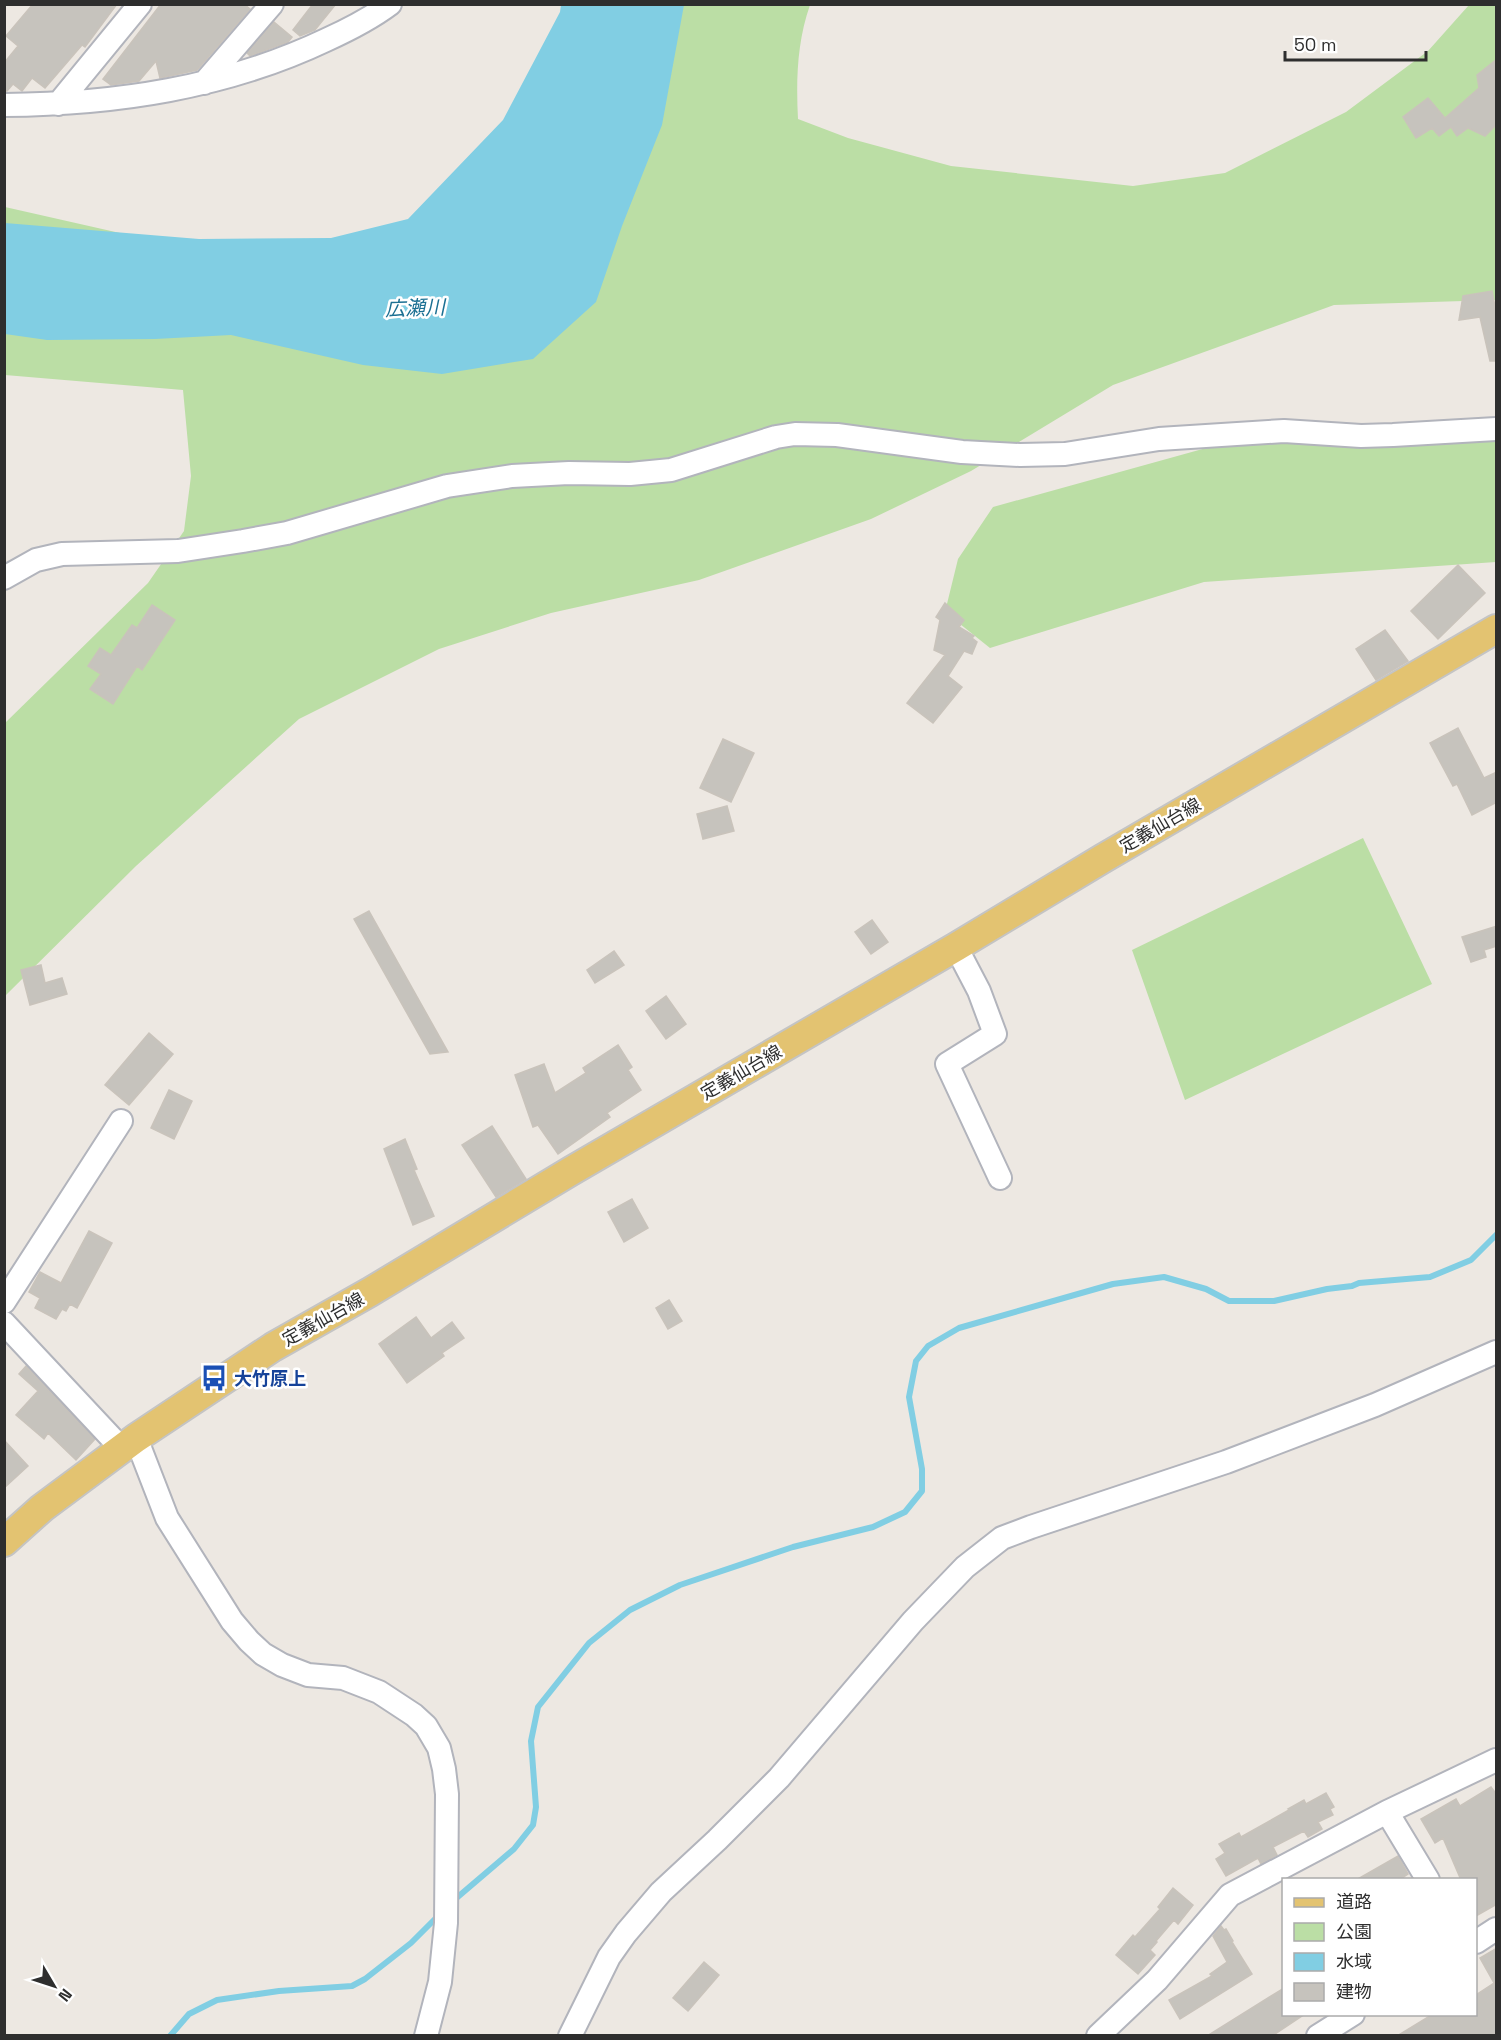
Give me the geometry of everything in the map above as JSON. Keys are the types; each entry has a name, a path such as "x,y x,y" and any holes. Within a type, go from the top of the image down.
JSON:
{"main road":[{"name":"定義仙台線","path":"4,1542 42,1508 129,1443 273,1347 1497,629"}],"street":[{"path":"58,104 140,4"},
{"path":"204,83 272,4"},
{"path":"4,105 83,102 160,92 255,70 341,33 390,4"},
{"path":"4,578 36,560 62,554 178,551 243,541 287,533 447,486 512,477 569,473 630,474 671,470 776,437 795,434 837,435 962,452 1020,455 1065,454 1158,439 1251,432 1393,435 1497,429"},
{"path":"956,947 979,991 994,1034 947,1064 1000,1178"},
{"path":"4,1302 121,1121"},
{"path":"4,1323 129,1443 167,1518 232,1621 249,1641 263,1654 291,1669 308,1675 343,1678 380,1692 426,1726 439,1748 447,1794 446,1923 440,1982 426,2036"},
{"path":"570,2036 609,1957 626,1933 661,1893 778,1778 913,1621 965,1567 1002,1538 1237,1458 1375,1405 1497,1352"},
{"path":"1098,2036 1158,1980 1230,1895 1387,1812 1497,1760"},
{"path":"1387,1812 1427,1878"},
{"path":"1477,1941 1497,1929"},
{"path":"1318,2036 1350,2016"}],"green space":[{"path":"613,4 810,5 802,33 798,61 798,119 848,138 951,166 1133,186 1225,173 1346,112 1428,51 1469,5 1496,5 1496,300 1334,305 1113,385 971,471 871,519 699,580 551,613 439,649 299,719 136,866 5,996 5,723 148,583 184,531 191,476 183,390 5,375 5,207 217,255 390,251"},
{"path":"1496,432 1496,562 1204,582 990,648 945,612 958,559 993,507 1217,445"},
{"path":"1363,838 1432,984 1185,1100 1132,950"}],"water":[{"name":"広瀬川","path":"561,5 684,5 662,125 622,226 596,302 533,359 442,374 363,365 231,335 155,339 47,340 5,334 5,223 199,239 331,238 408,219 503,120 560,12"}],"building":[{"path":"33,4 117,4 85,47 82,45 45,88 32,78 22,91 13,84 7,91 4,91 4,63 18,46 6,36"},
{"path":"161,4 244,4 250,9 197,70 160,78 156,61 139,81 111,85 103,79"},
{"path":"313,4 336,4 315,30 300,36 293,30"},
{"path":"274,22 292,37 288,42 250,56 247,53"},
{"path":"1497,59 1497,124 1485,136 1468,128 1457,136 1451,127 1439,136 1432,128 1416,138 1403,117 1428,98 1445,118 1479,88 1477,75"},
{"path":"1492,291 1497,317 1497,361 1490,361 1480,317 1459,320 1463,296"},
{"path":"1458,565 1485,593 1438,639 1411,611"},
{"path":"945,603 964,620 959,627 974,636 972,638 977,642 972,654 964,651 948,676 962,687 933,723 907,703 945,655 934,650 940,620 936,617"},
{"path":"152,605 175,620 142,670 137,666 113,704 90,689 101,674 88,666 100,648 111,655 132,625 137,628"},
{"path":"1385,630 1408,661 1376,680 1356,649"},
{"path":"1458,728 1484,778 1497,772 1497,802 1472,815 1457,784 1453,786 1430,743"},
{"path":"723,739 754,753 731,802 700,788"},
{"path":"727,806 734,831 703,839 697,814"},
{"path":"369,911 448,1052 430,1054 354,919"},
{"path":"872,920 888,942 871,954 855,932"},
{"path":"1497,926 1497,946 1484,950 1486,957 1471,962 1462,937"},
{"path":"614,951 624,965 595,983 587,970"},
{"path":"41,965 45,983 62,978 67,994 30,1005 21,970"},
{"path":"666,996 686,1024 666,1039 646,1011"},
{"path":"149,1033 173,1054 129,1105 105,1085"},
{"path":"618,1045 632,1067 628,1070 641,1090 607,1113 610,1117 558,1154 538,1125 533,1127 515,1075 544,1064 555,1093 586,1073 583,1068"},
{"path":"169,1090 192,1101 174,1139 151,1128"},
{"path":"492,1126 526,1179 496,1197 462,1145"},
{"path":"405,1139 417,1169 414,1170 434,1216 413,1225 384,1149"},
{"path":"632,1199 648,1228 624,1242 608,1212"},
{"path":"89,1231 112,1243 77,1308 70,1304 66,1311 62,1309 56,1319 35,1308 40,1298 29,1292 40,1272 61,1283"},
{"path":"669,1300 682,1321 668,1329 656,1308"},
{"path":"416,1317 431,1338 452,1322 464,1338 442,1353 444,1356 407,1383 379,1344"},
{"path":"26,1366 95,1439 76,1460 48,1433 44,1439 16,1415 38,1391 19,1374"},
{"path":"4,1440 28,1466 4,1488"},
{"path":"1491,1787 1497,1795 1497,1904 1477,1915 1477,1878 1460,1878 1443,1838 1435,1843 1421,1819 1456,1799 1460,1806"},
{"path":"1326,1793 1334,1807 1330,1809 1333,1815 1318,1822 1322,1829 1308,1837 1304,1831 1273,1847 1277,1855 1261,1864 1258,1858 1226,1876 1216,1859 1225,1853 1219,1844 1239,1833 1241,1837 1304,1800 1306,1804"},
{"path":"1398,1856 1408,1874 1402,1878 1360,1878"},
{"path":"1173,1888 1193,1905 1178,1924 1174,1920 1156,1941 1150,1950 1155,1955 1138,1974 1116,1955 1160,1909 1158,1907"},
{"path":"1221,1926 1224,1930 1226,1929 1252,1974 1180,2019 1169,2000 1212,1976 1210,1974 1227,1962 1213,1936"},
{"path":"1497,1948 1497,2036 1397,2036 1430,2016 1477,2016 1477,1994 1494,1983 1480,1958"},
{"path":"704,1962 719,1975 688,2011 673,1998"},
{"path":"1282,1989 1282,2016 1302,2016 1272,2036 1207,2036"}],"waterway":[{"path":"453,1901 514,1849 533,1825 536,1807 531,1741 538,1707 589,1643 630,1610 680,1585 793,1547 873,1527 905,1512 922,1491 922,1469 909,1397 916,1361 928,1346 959,1328 1113,1284 1164,1277 1206,1289 1229,1301 1274,1301 1359,1283 1430,1277 1471,1260 1496,1235"},
{"path":"170,2036 189,2014 217,2000 279,1991 352,1986 365,1979 411,1943 439,1915"}],"place":[{"name":"大竹原上","path":"214,1378"}]}
